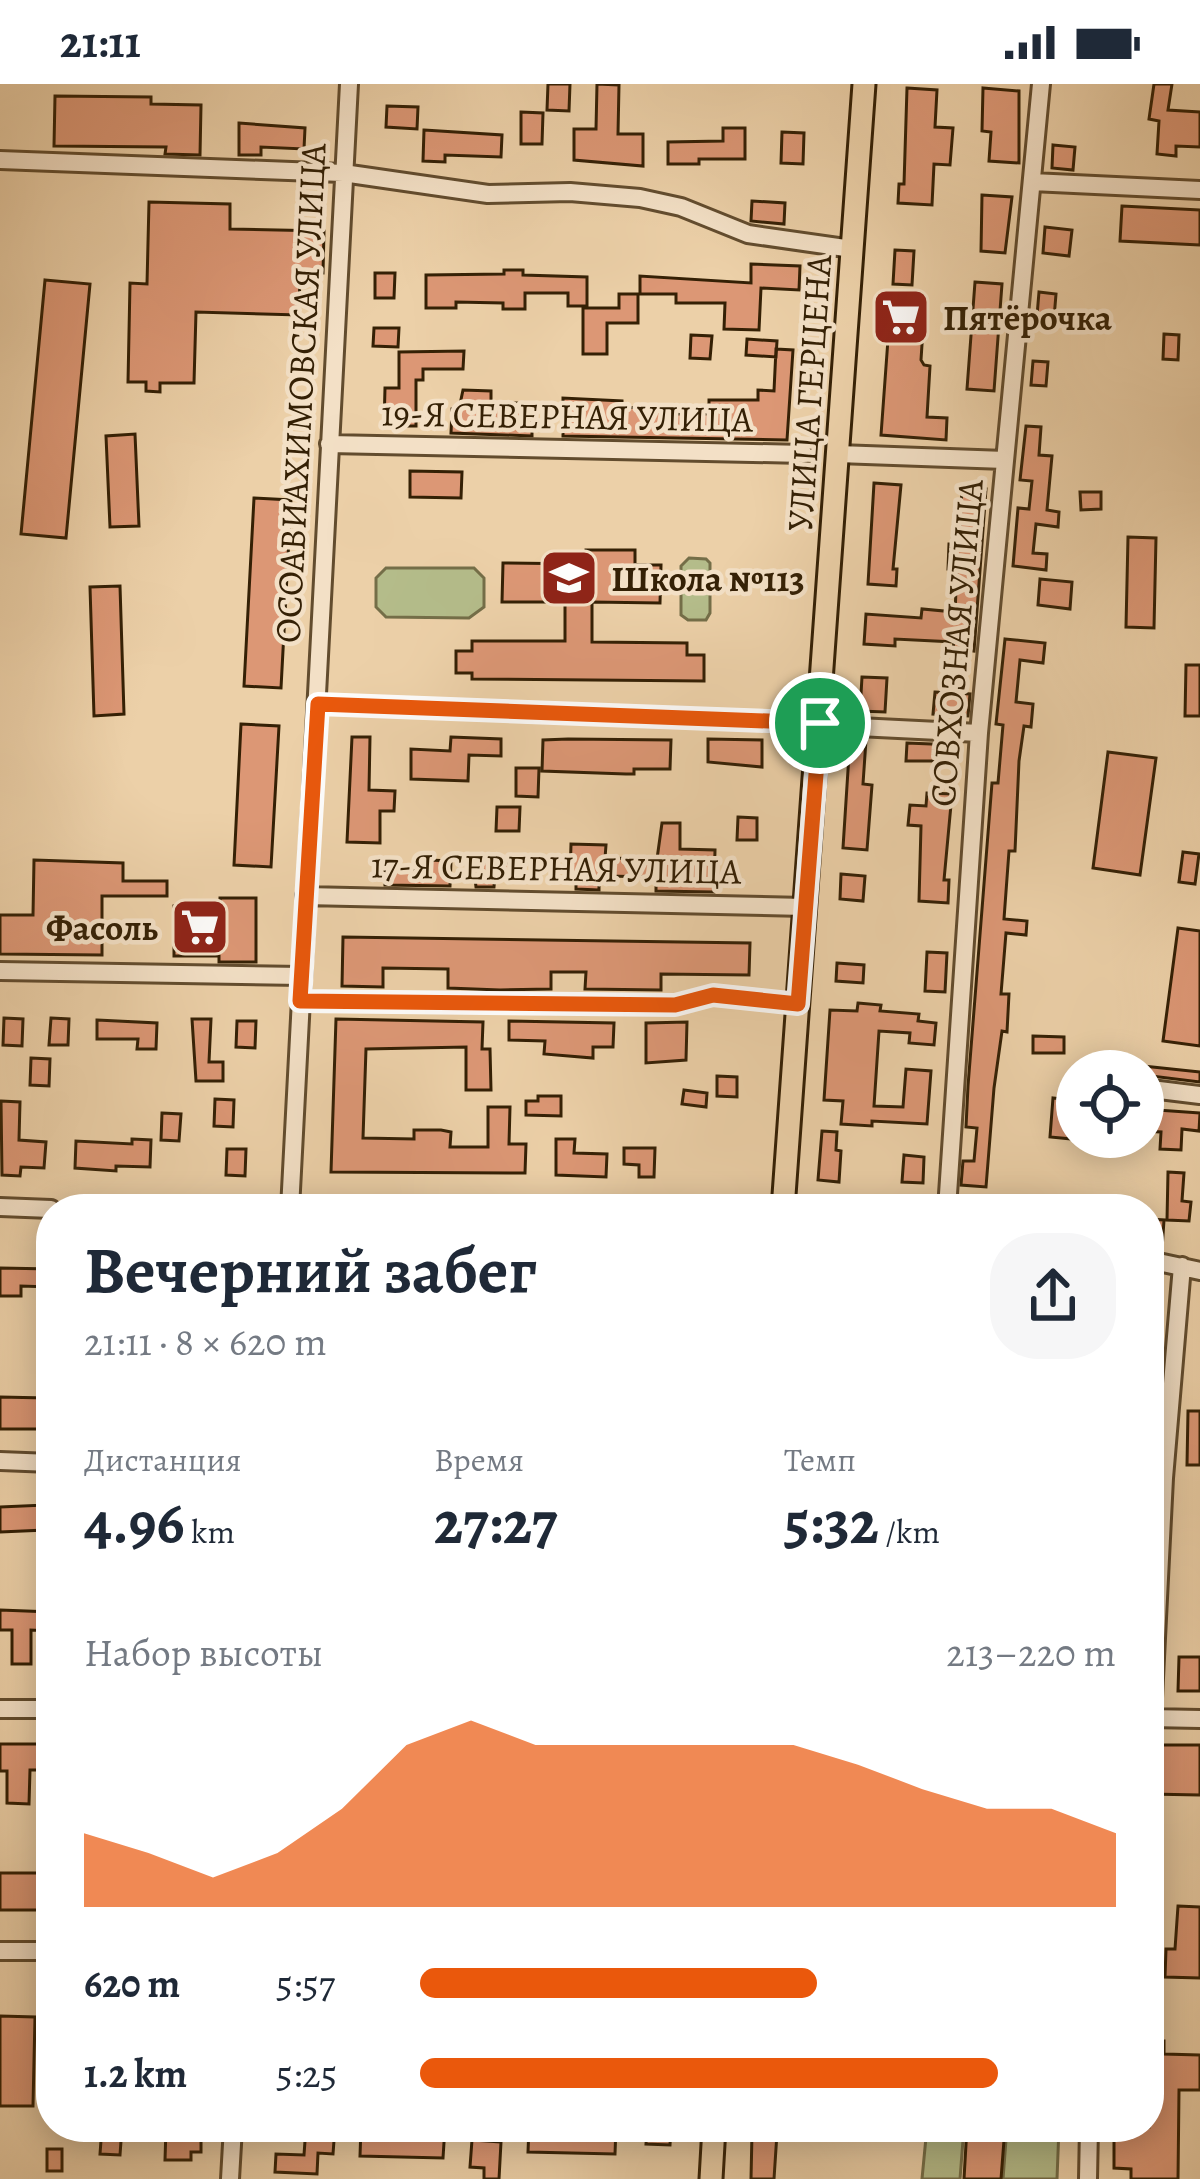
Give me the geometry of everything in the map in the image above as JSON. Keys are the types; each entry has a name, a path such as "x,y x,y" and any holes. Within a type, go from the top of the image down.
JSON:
{"main road":[{"name":"УЛИЦА ГЕРЦЕНА","path":"784,1194 864,84"},
{"path":"711,2179 713,2142"}],"street":[{"name":"ОСОАВИАХИМОВСКАЯ УЛИЦА","path":"291,1194 349,84"},
{"name":"СОВХОЗНАЯ УЛИЦА","path":"947,1194 979,733 1041,84"},
{"path":"0,160 343,173 488,194 570,192 640,198 681,207 748,234 852,248"},
{"path":"1032,182 1200,190"},
{"name":"19-Я СЕВЕРНАЯ УЛИЦА","path":"329,444 804,454"},
{"path":"838,454 1005,460"},
{"path":"318,704 820,723"},
{"path":"858,727 979,733"},
{"name":"17-Я СЕВЕРНАЯ УЛИЦА","path":"305,896 805,907"},
{"path":"0,971 302,976"},
{"path":"300,1001 675,1005 713,995 798,1004"},
{"path":"1164,1091 1200,1095"},
{"path":"0,1207 36,1209"},
{"path":"1164,1435 1191,1268"},
{"path":"0,1461 36,1462"},
{"path":"0,1709 36,1709"},
{"path":"1164,1718 1200,1719"},
{"path":"0,1951 36,1951"},
{"path":"230,2179 232,2142"},
{"path":"1088,2179 1089,2142"}],"green space":[{"path":"689,558 710,563 706,620 681,615 681,566"},
{"path":"386,568 474,568 484,578 484,607 469,618 386,617 376,607 376,578"},
{"path":"926,2142 963,2142 960,2179 922,2179"},
{"path":"1006,2142 1058,2142 1057,2179 1003,2179"}],"building":[{"path":"548,84 570,84 569,111 547,110"},
{"path":"597,84 619,85 618,134 643,134 643,166 574,160 574,129 596,129"},
{"path":"1154,84 1172,84 1168,110 1200,112 1200,147 1176,146 1176,156 1157,154 1159,121 1149,119"},
{"path":"907,88 937,90 935,127 953,128 950,165 934,164 932,205 898,203 899,184 904,184"},
{"path":"983,88 1019,91 1019,163 989,161 991,132 982,131"},
{"path":"55,96 151,97 151,104 201,105 200,155 165,154 166,147 54,146"},
{"path":"387,106 418,107 417,129 386,127"},
{"path":"521,112 543,113 542,144 521,144"},
{"path":"239,123 305,128 304,149 261,147 261,155 239,155"},
{"path":"723,128 745,128 745,159 668,164 668,142 723,141"},
{"path":"424,130 502,135 501,157 445,155 445,162 423,161"},
{"path":"782,132 804,133 803,164 781,163"},
{"path":"1053,145 1075,147 1073,170 1052,168"},
{"path":"982,195 1012,197 1005,253 981,251"},
{"path":"752,201 785,203 784,224 751,221"},
{"path":"149,202 230,204 230,229 324,231 323,273 300,272 299,315 196,312 194,383 160,383 160,392 146,391 146,382 128,382 130,283 147,284"},
{"path":"1122,206 1200,210 1200,245 1120,241"},
{"path":"1045,227 1072,230 1069,256 1043,253"},
{"path":"895,250 914,251 912,285 893,284"},
{"path":"751,264 800,266 799,290 761,288 759,330 724,329 725,303 676,303 676,294 640,294 640,276 751,283"},
{"path":"504,270 587,277 587,306 568,306 568,293 525,293 525,309 503,309 503,303 456,302 456,308 426,308 426,275 504,274"},
{"path":"375,273 395,273 394,298 375,298"},
{"path":"45,280 90,284 66,538 21,534"},
{"path":"975,282 1002,284 994,391 967,389"},
{"path":"1039,292 1056,294 1054,318 1037,316"},
{"path":"619,294 638,294 638,323 607,323 607,354 583,354 583,308 619,308"},
{"path":"890,312 924,314 921,360 930,366 927,417 947,418 946,440 881,435"},
{"path":"374,328 399,328 398,347 373,346"},
{"path":"1164,334 1179,335 1178,360 1163,359"},
{"path":"691,335 712,336 710,359 690,358"},
{"path":"747,339 777,341 776,357 746,355"},
{"path":"776,349 793,350 787,440 563,436 563,398 622,401 622,408 674,406 674,414 709,414 709,400 758,400 758,390 774,391"},
{"path":"464,351 463,369 423,369 423,380 416,380 416,426 384,426 385,388 399,388 399,352"},
{"path":"1033,361 1048,362 1046,386 1031,385"},
{"path":"463,390 491,391 491,403 532,403 532,436 451,433 452,409 459,409"},
{"path":"1026,426 1041,427 1039,455 1052,456 1047,510 1059,512 1058,527 1036,524 1033,553 1047,554 1046,570 1013,566 1018,508 1029,509 1032,481 1020,480"},
{"path":"135,434 139,526 110,527 106,436"},
{"path":"410,471 462,472 461,498 410,497"},
{"path":"874,483 901,485 893,569 897,569 896,586 868,584"},
{"path":"962,488 986,489 974,651 953,649 954,642 895,639 895,646 864,644 866,614 921,618 922,609 955,612 957,569 948,569 949,544 959,544"},
{"path":"1080,492 1101,492 1101,509 1081,510"},
{"path":"254,498 291,500 281,688 244,686"},
{"path":"1128,537 1156,538 1154,628 1126,627"},
{"path":"586,550 635,550 635,565 661,565 660,603 592,602 592,642 687,643 687,655 704,655 704,681 472,679 472,673 456,673 456,651 472,651 472,641 565,641 565,602 502,602 503,563 586,564"},
{"path":"1040,579 1072,582 1070,609 1038,605"},
{"path":"120,586 124,714 94,716 90,587"},
{"path":"1005,639 1045,643 1043,663 1020,660 1016,702 1033,704 1019,761 1015,851 1009,851 1004,919 1027,921 1026,935 1006,933 1001,994 1009,994 1007,1032 1002,1031 994,1088 986,1187 961,1185 963,1161 974,1161 977,1128 966,1127 968,1086 992,783 998,783 1003,725 996,724"},
{"path":"1186,665 1200,665 1200,716 1185,716"},
{"path":"862,677 887,678 885,712 860,711"},
{"path":"935,692 970,694 968,716 933,714"},
{"path":"241,724 279,726 271,867 234,865"},
{"path":"352,737 370,737 369,790 395,791 394,811 380,811 380,843 347,842"},
{"path":"451,737 501,739 501,756 469,755 468,781 411,779 411,749 450,751"},
{"path":"708,739 762,740 762,767 708,762"},
{"path":"850,739 866,740 863,784 872,785 867,850 843,848"},
{"path":"543,740 671,740 670,769 634,769 634,774 542,771"},
{"path":"907,743 955,745 954,761 906,761"},
{"path":"1108,752 1156,758 1140,875 1093,868"},
{"path":"516,768 539,768 538,797 516,796"},
{"path":"927,793 952,794 944,880 949,880 948,903 919,901 921,826 908,825 910,805 926,806"},
{"path":"497,807 520,807 519,831 496,831"},
{"path":"738,817 757,818 757,840 737,840"},
{"path":"662,823 680,823 680,849 715,850 714,892 656,891 656,877 605,876 599,878 599,890 576,889 576,878 570,878 571,844 606,845 605,858 657,859"},
{"path":"1183,852 1199,854 1195,884 1179,882"},
{"path":"34,860 123,863 123,881 167,881 167,896 102,896 102,955 0,954 0,915 33,915"},
{"path":"429,860 451,861 450,886 385,885 385,869 429,870"},
{"path":"473,862 512,863 512,875 495,875 494,887 476,887"},
{"path":"841,874 865,876 863,901 840,899"},
{"path":"220,898 256,898 256,962 174,956 174,906 220,906"},
{"path":"1178,928 1200,931 1200,1046 1163,1041"},
{"path":"343,937 750,943 749,975 661,974 661,990 585,989 586,972 551,972 551,989 500,990 448,988 448,969 383,968 383,987 342,986"},
{"path":"927,952 947,953 945,992 925,991"},
{"path":"837,963 864,965 863,983 836,981"},
{"path":"858,1003 881,1005 880,1011 919,1014 918,1021 936,1023 934,1045 909,1043 910,1033 879,1031 874,1106 903,1107 906,1069 931,1071 927,1124 841,1124 843,1101 824,1100 830,1010 857,1011"},
{"path":"4,1018 23,1019 22,1046 3,1045"},
{"path":"51,1018 69,1019 68,1045 49,1045"},
{"path":"192,1019 211,1019 209,1062 223,1062 223,1081 196,1081"},
{"path":"336,1019 483,1022 482,1049 490,1049 491,1090 466,1090 466,1047 366,1049 363,1138 414,1139 414,1130 441,1130 451,1132 450,1147 488,1147 488,1107 510,1107 509,1144 526,1144 525,1173 331,1172"},
{"path":"97,1020 157,1023 156,1049 137,1049 138,1039 97,1039"},
{"path":"237,1021 256,1021 255,1048 236,1047"},
{"path":"509,1021 614,1023 613,1047 593,1047 593,1058 544,1054 545,1041 509,1040"},
{"path":"687,1022 686,1060 646,1063 646,1023"},
{"path":"1033,1036 1064,1037 1064,1050 1033,1053"},
{"path":"31,1058 50,1059 49,1086 30,1085"},
{"path":"1164,1068 1200,1072 1200,1082 1164,1078"},
{"path":"717,1076 737,1077 737,1097 717,1096"},
{"path":"684,1090 707,1093 706,1107 682,1104"},
{"path":"538,1096 561,1096 561,1116 526,1115 526,1101 538,1101"},
{"path":"1053,1098 1056,1098 1056,1138 1050,1137"},
{"path":"215,1099 234,1100 233,1127 214,1126"},
{"path":"1,1101 20,1102 19,1140 46,1142 44,1168 21,1167 20,1176 2,1175"},
{"path":"1164,1110 1200,1113 1199,1131 1182,1129 1181,1150 1164,1149"},
{"path":"162,1113 181,1114 179,1141 161,1140"},
{"path":"822,1131 837,1132 839,1182 818,1180"},
{"path":"132,1139 151,1140 150,1167 75,1168 76,1141 132,1144"},
{"path":"556,1139 575,1139 574,1153 607,1154 606,1177 556,1175"},
{"path":"624,1148 655,1148 654,1177 639,1177 639,1165 624,1164"},
{"path":"227,1149 246,1149 245,1176 226,1175"},
{"path":"904,1155 924,1157 923,1183 902,1182"},
{"path":"1168,1172 1184,1173 1182,1201 1191,1202 1189,1221 1167,1220"},
{"path":"0,1268 36,1269 36,1286 21,1286 21,1296 0,1296"},
{"path":"0,1397 36,1398 36,1429 0,1429"},
{"path":"1188,1411 1200,1411 1200,1465 1187,1465"},
{"path":"36,1505 36,1530 0,1532 0,1507"},
{"path":"0,1610 36,1611 31,1664 12,1664 12,1630 0,1630"},
{"path":"1179,1657 1200,1657 1200,1691 1178,1691"},
{"path":"0,1744 36,1744 29,1804 7,1803 7,1771 0,1771"},
{"path":"1164,1745 1200,1745 1200,1795 1164,1794"},
{"path":"0,1873 36,1873 36,1910 0,1910"},
{"path":"1178,1906 1200,1907 1200,1978 1165,1977 1166,1949 1175,1949"},
{"path":"0,2016 35,2017 33,2106 0,2106"},
{"path":"1164,2054 1200,2055 1200,2090 1179,2090 1178,2179 1131,2179 1131,2169 1114,2168 1114,2142 1164,2142"},
{"path":"101,2142 121,2142 120,2155 100,2154"},
{"path":"166,2142 201,2142 201,2152 191,2152 191,2160 165,2160"},
{"path":"305,2142 334,2142 333,2154 318,2153 317,2174 275,2172 276,2154 304,2155"},
{"path":"360,2142 444,2142 443,2158 360,2156"},
{"path":"472,2142 501,2142 499,2179 484,2179 484,2168 470,2167"},
{"path":"528,2142 615,2142 615,2154 528,2152"},
{"path":"752,2142 776,2142 774,2179 751,2179"},
{"path":"966,2142 1004,2142 1001,2179 964,2179"},
{"path":"47,2149 62,2149 62,2171 47,2171"}],"place":[{"name":"Пятёрочка","path":"901,317"},
{"name":"Школа №113","path":"569,578"},
{"name":"Фасоль","path":"200,927"}],"route":[{"path":"318,704 820,723 798,1004 735,995 713,995 675,1005 300,1001 318,704"}]}
